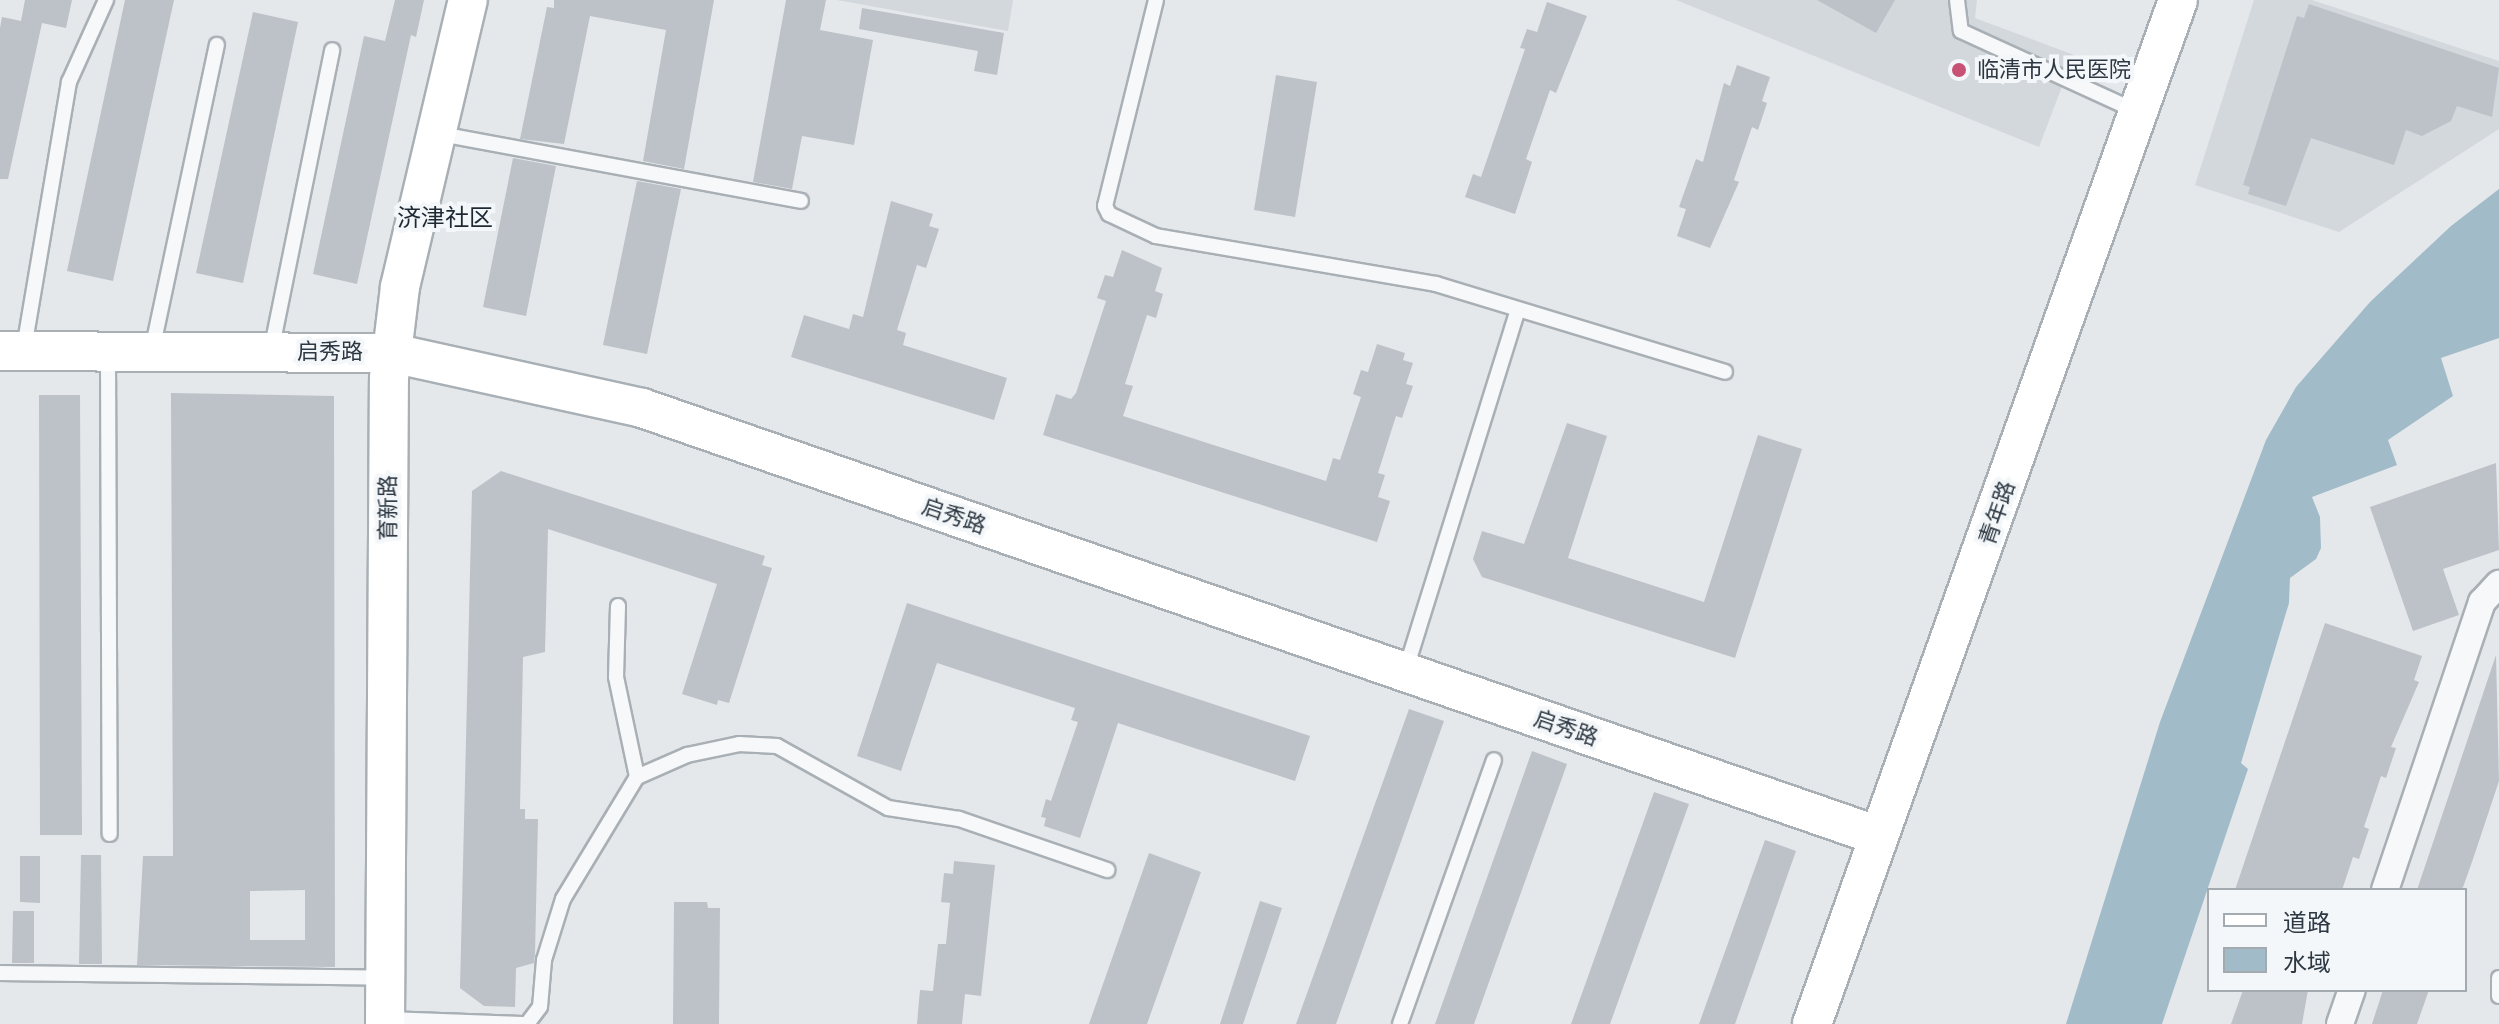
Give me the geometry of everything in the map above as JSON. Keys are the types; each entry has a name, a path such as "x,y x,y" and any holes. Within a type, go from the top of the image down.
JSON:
{"street":[{"name":"育新路","path":"385,1022 392,353 400,287 468,0"},
{"name":"青年路","path":"1812,1024 2178,0"},
{"name":"启秀路","path":"12,351 392,353 642,408 1879,836"},
{"path":"2386,888 2482,602 2499,584"},
{"path":"2340,1024 2351,992"}],"lane":[{"path":"12,351 69,82 106,0"},
{"path":"1156,0 1105,206 1109,214 1156,236 1436,284 1725,372"},
{"path":"1957,0 1961,31 2139,112"},
{"path":"152,351 217,45"},
{"path":"270,352 332,50"},
{"path":"437,133 801,201"},
{"path":"1405,672 1518,310"},
{"path":"108,351 110,834"},
{"path":"618,606 616,677 637,777"},
{"path":"385,1022 524,1024 540,1007 544,960 563,899 637,777 715,748 777,746 888,808 959,819 1107,870"},
{"path":"1400,1024 1494,760"},
{"path":"0,973 386,978"},
{"path":"2499,978 2499,996"}],"shaded area":[{"path":"837,0 1013,0 1008,31"},
{"name":"临清市人民医院","path":"1676,0 1977,0 1975,18 2074,55 2039,147"},
{"path":"2254,0 2312,0 2499,61 2499,129 2339,232 2195,185"}],"water":[{"path":"2499,189 2499,338 2441,358 2453,396 2388,440 2397,465 2312,497 2320,517 2321,548 2316,559 2290,578 2289,603 2241,763 2248,769 2162,1024 2066,1024 2160,722 2266,440 2296,387 2370,302 2451,226"}],"building":[{"path":"25,0 72,0 66,28 42,23 8,179 0,179 0,28 2,17 21,21"},
{"path":"125,0 174,0 113,281 67,271"},
{"path":"395,0 424,0 416,37 411,35 357,284 313,274 364,36 385,41"},
{"path":"554,0 714,0 684,169 643,161 666,30 590,16 564,144 520,139 547,7 554,8"},
{"path":"786,0 826,0 820,30 873,40 854,145 802,136 792,189 753,182"},
{"path":"1817,0 1895,0 1876,33"},
{"path":"1547,2 1587,16 1556,93 1550,90 1526,159 1532,162 1515,214 1465,197 1473,174 1481,177 1525,49 1520,48 1527,29 1537,32"},
{"path":"2309,4 2499,68 2492,117 2457,106 2451,121 2422,136 2406,130 2394,165 2311,138 2286,206 2248,194 2250,187 2243,185 2297,16 2304,18"},
{"path":"862,8 1004,33 997,75 974,71 978,51 859,29"},
{"path":"253,12 298,22 243,283 196,273"},
{"path":"1737,65 1770,77 1762,101 1767,103 1758,130 1752,127 1734,180 1739,182 1710,248 1677,236 1686,209 1679,207 1696,159 1703,162 1724,83 1730,86"},
{"path":"1276,75 1317,82 1295,217 1254,210"},
{"path":"513,158 556,166 526,316 483,307"},
{"path":"637,181 681,189 647,354 603,345"},
{"path":"891,201 933,214 929,226 939,229 926,268 917,265 897,330 906,333 903,345 1007,378 994,420 791,357 804,315 849,329 853,314 863,317"},
{"path":"1122,250 1162,268 1155,291 1163,294 1156,318 1147,315 1125,384 1133,386 1123,416 1326,481 1333,458 1340,460 1361,397 1353,394 1361,370 1368,372 1377,344 1405,353 1403,360 1413,363 1406,384 1413,386 1402,418 1396,416 1378,473 1385,475 1378,497 1390,501 1377,542 1043,435 1056,394 1071,399 1076,393 1106,301 1097,298 1105,275 1113,277"},
{"path":"171,393 334,396 335,967 137,965 143,856 173,856","holes":["305,890 305,940 250,940 250,891"]},
{"path":"39,395 80,395 82,835 40,835"},
{"path":"1567,423 1607,436 1568,558 1704,602 1758,435 1802,449 1735,658 1482,577 1473,559 1482,531 1524,544"},
{"path":"2496,463 2499,550 2443,569 2459,615 2413,631 2370,507"},
{"path":"501,471 765,556 762,565 772,568 729,703 718,700 717,705 682,694 717,584 548,529 545,652 523,657 520,809 525,809 525,819 538,819 535,954 534,963 516,968 515,1007 484,1006 460,988 472,491"},
{"path":"907,603 1310,736 1295,781 1118,723 1080,838 1044,826 1046,818 1041,817 1046,799 1051,801 1078,722 1071,720 1075,708 937,663 901,771 857,756"},
{"path":"2325,623 2422,656 2414,680 2419,682 2391,747 2396,748 2386,778 2381,776 2364,827 2369,829 2359,859 2353,857 2343,888 2236,888"},
{"path":"2496,655 2499,781 2473,859 2463,888 2418,888"},
{"path":"1409,709 1444,721 1336,1024 1296,1024"},
{"path":"1532,751 1567,764 1474,1024 1435,1024"},
{"path":"1654,792 1689,804 1610,1024 1571,1024"},
{"path":"1765,840 1796,851 1735,1024 1699,1024"},
{"path":"1149,853 1201,872 1147,1024 1089,1024"},
{"path":"81,855 101,855 102,964 79,964"},
{"path":"20,856 40,856 40,903 20,902"},
{"path":"954,861 995,865 981,996 965,994 962,1024 917,1024 920,990 933,991 938,944 946,944 950,903 941,902 944,873 953,874"},
{"path":"1260,901 1282,908 1243,1024 1220,1024"},
{"path":"674,902 707,902 708,908 720,908 719,1024 673,1024"},
{"path":"13,911 34,911 34,963 12,963"},
{"path":"2242,992 2308,992 2302,1024 2231,1024"},
{"path":"2382,992 2428,992 2417,1024 2372,1024"}],"place":[{"name":"临清市人民医院","path":"1959,70"}],"district":[{"name":"济津社区","path":"445,219"}]}
